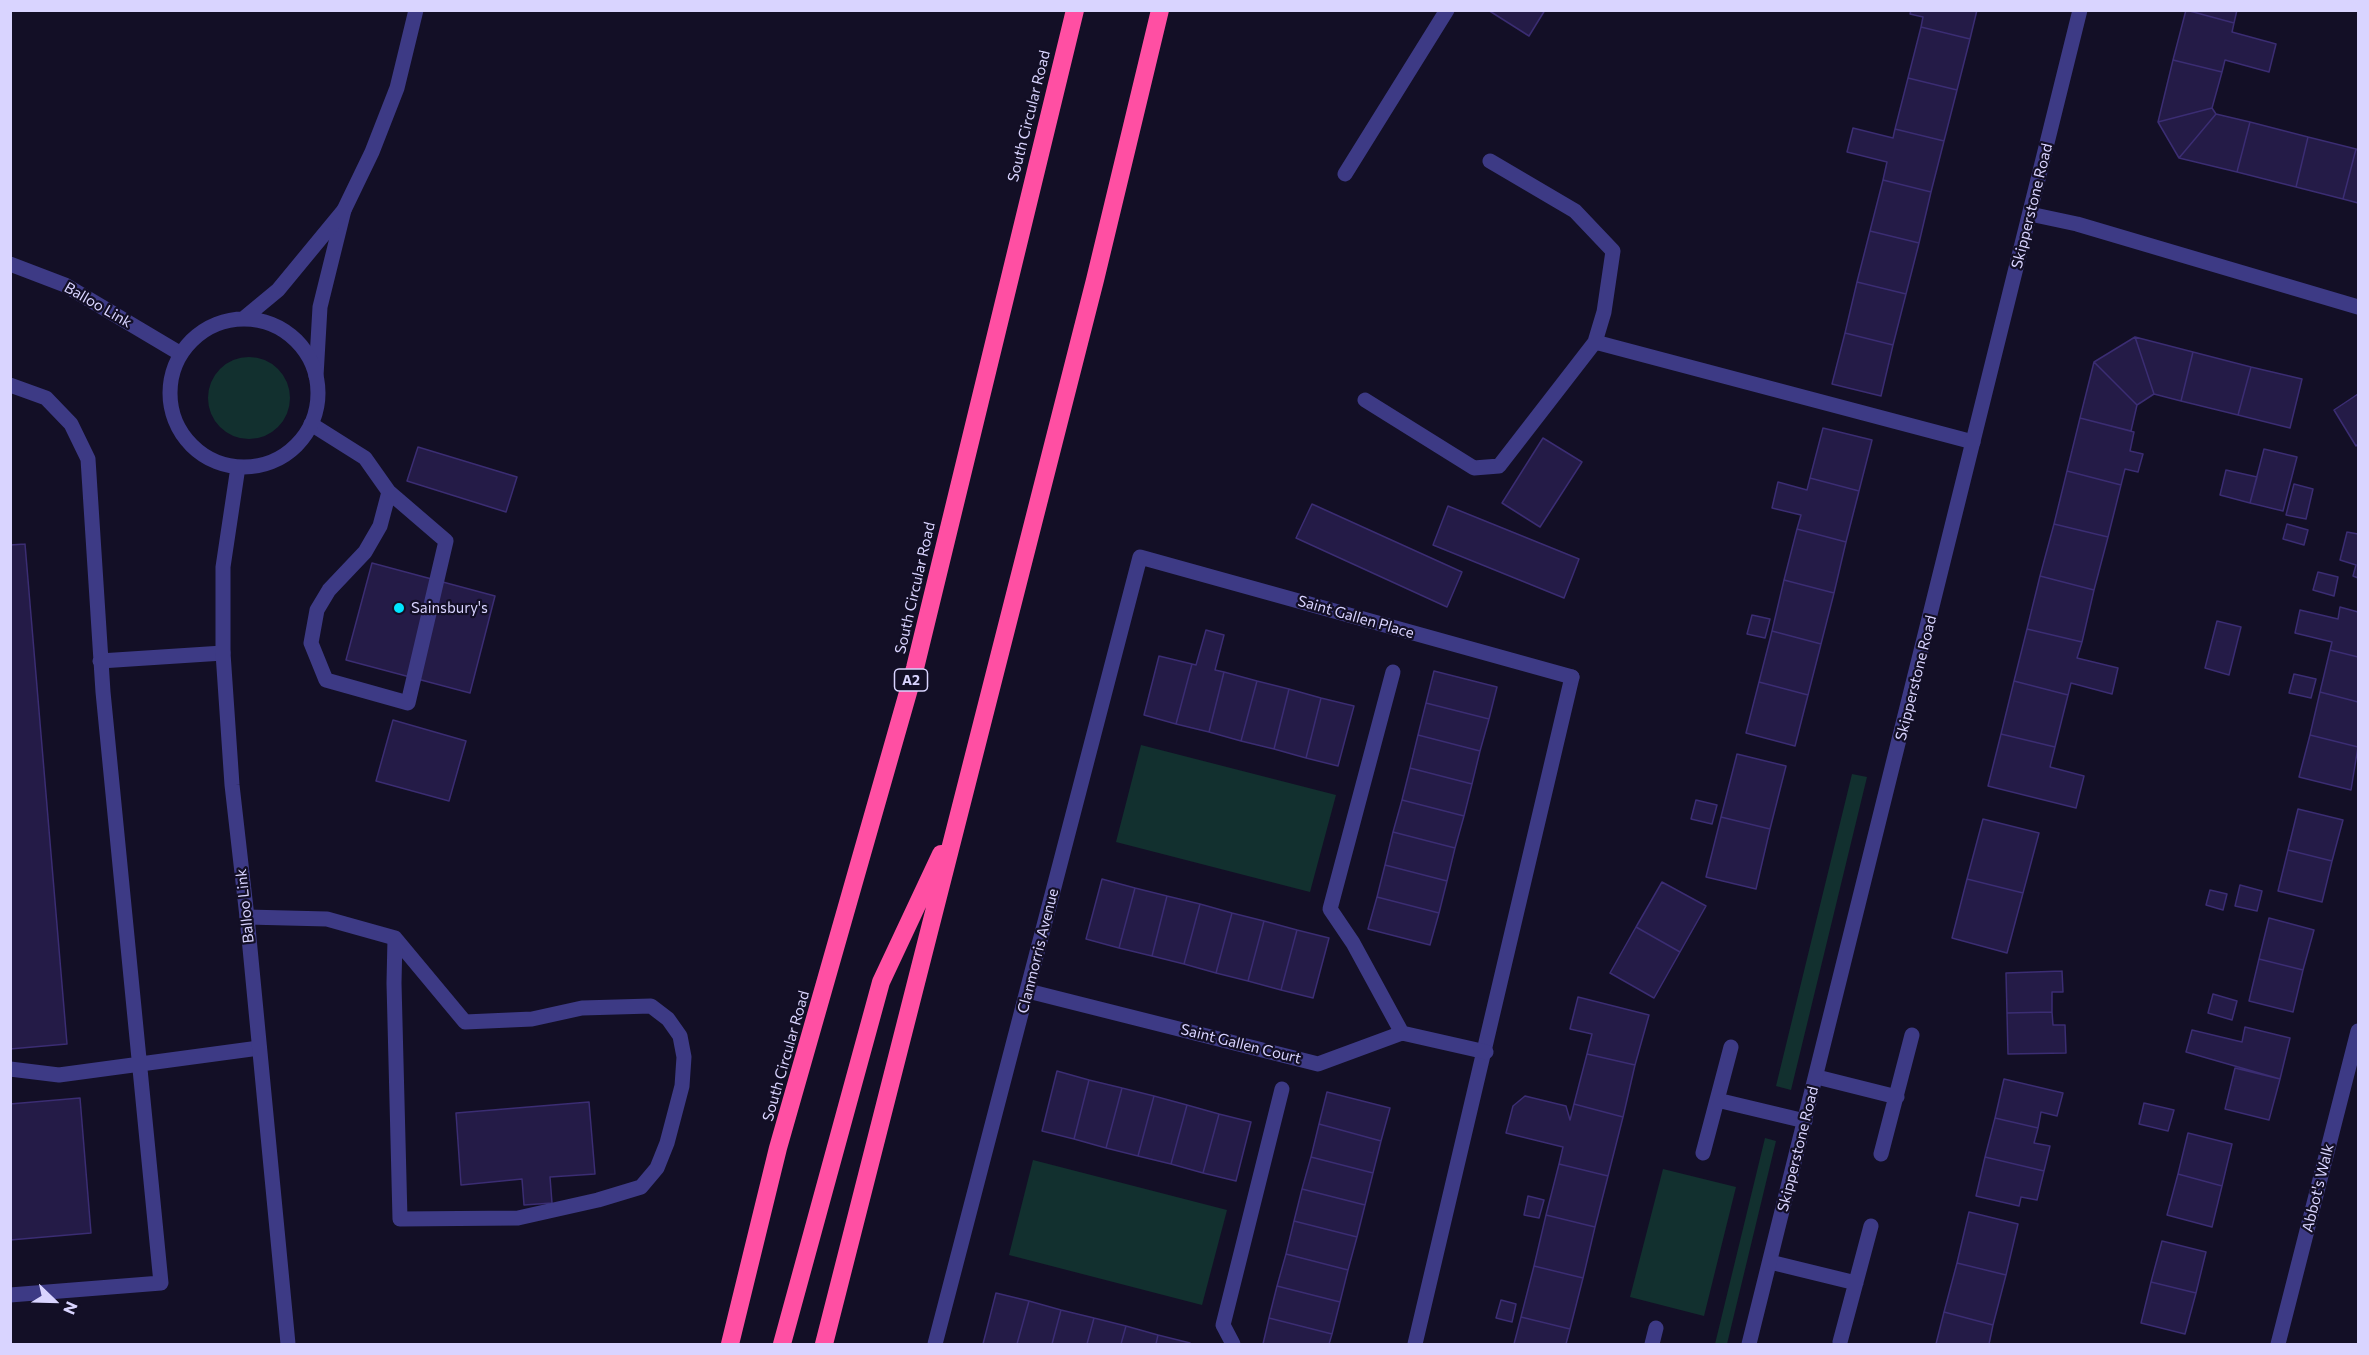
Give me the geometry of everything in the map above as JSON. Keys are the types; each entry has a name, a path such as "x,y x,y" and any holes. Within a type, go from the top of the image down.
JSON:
{"highway":[{"name":"South Circular Road","path":"730,1344 778,1148 915,668 1033,174 1075,10"},
{"path":"824,1344 1160,10"},
{"path":"782,1344 880,982 958,818"}],"street":[{"path":"316,376 306,353 289,335 267,323 243,319 218,323 197,335 181,354 172,375 170,398 175,421 188,442 206,458 238,467 254,467 278,459 297,444 311,424 318,400 316,376 320,307 344,210 372,152 397,88 416,10"},
{"path":"1346,174 1447,10"},
{"name":"Skipperstone Road","path":"1749,1344 1817,1077 2079,10"},
{"path":"1365,400 1474,468 1500,466 1595,342 1604,312 1613,251 1575,211 1490,161"},
{"path":"243,319 278,290 344,210"},
{"path":"2030,214 2077,224 2358,307"},
{"name":"Balloo Link","path":"10,264 65,285 181,354"},
{"path":"1595,342 1973,442"},
{"path":"10,385 46,398 71,424 88,459 100,661 161,1283 10,1295"},
{"path":"311,424 365,458 389,492 446,541 408,703 326,680 311,643 317,610 329,590 365,552 380,526 389,492"},
{"name":"Balloo Link","path":"238,467 223,567 222,653 231,785 247,916 288,1344"},
{"name":"Saint Gallen Place","path":"1140,556 1572,677 1486,1052"},
{"name":"Clanmorris Avenue","path":"935,1344 1140,556"},
{"path":"100,661 222,653"},
{"path":"1393,672 1330,909 1353,943 1402,1033 1486,1052 1415,1344"},
{"path":"247,916 327,919 395,938 465,1022 532,1019 582,1008 651,1006 668,1019 680,1036 684,1057 682,1086 667,1143 657,1168 641,1187 598,1200 518,1218 400,1219 394,983 395,938"},
{"name":"Saint Gallen Court","path":"1028,990 1318,1064 1402,1033"},
{"name":"Abbot's Walk","path":"2278,1344 2358,1031"},
{"path":"1881,1154 1912,1035"},
{"path":"1703,1153 1731,1047"},
{"path":"10,1069 59,1075 259,1048"},
{"path":"1817,1077 1897,1097"},
{"path":"1233,1344 1223,1325 1282,1089"},
{"path":"1717,1100 1805,1120"},
{"path":"1840,1342 1871,1226"},
{"path":"1770,1262 1856,1283"},
{"path":"1652,1344 1656,1328"}],"green space":[{"path":"249,357 265,360 278,369 287,382 290,398 287,414 278,427 265,436 249,439 233,436 220,427 211,414 208,398 211,382 220,369 233,360"},
{"path":"1141,745 1336,795 1310,892 1116,842"},
{"path":"1852,774 1867,777 1791,1090 1776,1086"},
{"path":"1765,1138 1776,1141 1727,1344 1715,1344"},
{"path":"1033,1160 1227,1210 1202,1305 1009,1255"},
{"path":"1663,1169 1736,1187 1704,1316 1630,1297"}],"building":[{"path":"1488,10 1545,10 1529,36"},
{"path":"1911,10 1977,10 1970,39 1921,27 1923,17 1910,14"},
{"path":"2186,10 2234,23 2232,32 2276,44 2269,72 2225,60 2222,72 2173,60"},
{"path":"2186,10 2237,10 2234,23"},
{"path":"1921,27 1970,39 1957,90 1908,78"},
{"path":"2173,60 2222,72 2212,108 2158,122"},
{"path":"1908,78 1957,90 1944,141 1895,129"},
{"path":"2212,108 2216,114 2179,158 2158,122"},
{"path":"2216,114 2250,122 2237,172 2179,158"},
{"path":"2250,122 2308,137 2296,187 2237,172"},
{"path":"1853,128 1893,138 1895,129 1944,141 1931,192 1883,180 1887,162 1847,152"},
{"path":"2308,137 2356,149 2343,199 2296,187"},
{"path":"2356,149 2358,150 2358,203 2343,199"},
{"path":"1883,180 1931,192 1919,243 1870,231"},
{"path":"1870,231 1919,243 1906,294 1857,282"},
{"path":"1857,282 1906,294 1893,345 1845,333"},
{"path":"1845,333 1893,345 1881,396 1832,384"},
{"path":"2135,337 2193,352 2181,401 2154,394"},
{"path":"2135,337 2154,394 2137,405 2094,362"},
{"path":"2193,352 2251,367 2238,415 2181,401"},
{"path":"2094,362 2137,405 2131,431 2080,418"},
{"path":"2251,367 2302,379 2290,428 2238,415"},
{"path":"2358,394 2358,444 2356,446 2334,410"},
{"path":"2080,418 2134,432 2130,451 2143,454 2138,472 2125,469 2121,485 2067,471"},
{"path":"1823,428 1872,440 1859,491 1810,478"},
{"path":"1543,438 1582,462 1540,527 1502,503"},
{"path":"418,447 517,477 506,512 407,481"},
{"path":"2264,449 2297,457 2283,511 2250,503"},
{"path":"2226,470 2257,477 2250,503 2220,495"},
{"path":"2067,471 2121,485 2108,537 2054,524"},
{"path":"1810,478 1859,491 1846,542 1797,529 1801,515 1772,508 1778,482 1807,490"},
{"path":"2294,484 2313,489 2306,519 2286,515"},
{"path":"1312,504 1462,572 1447,607 1296,538"},
{"path":"1448,506 1579,559 1564,598 1433,545"},
{"path":"2054,524 2108,537 2094,590 2040,576"},
{"path":"2287,524 2308,530 2304,545 2283,539"},
{"path":"1797,529 1846,542 1834,593 1784,580"},
{"path":"2347,532 2358,534 2358,578 2353,576 2356,565 2340,560"},
{"path":"25,544 67,1044 10,1049 10,545"},
{"path":"372,563 495,596 470,693 346,660"},
{"path":"2318,572 2338,577 2334,596 2313,590"},
{"path":"2040,576 2094,590 2082,642 2027,629"},
{"path":"1784,580 1834,593 1821,644 1772,631"},
{"path":"2340,607 2358,612 2358,657 2330,650 2332,642 2295,633 2300,610 2338,619"},
{"path":"1752,615 1770,619 1765,638 1747,634"},
{"path":"2217,621 2241,627 2229,675 2205,668"},
{"path":"2027,629 2082,642 2077,658 2118,668 2112,694 2071,683 2068,695 2014,681"},
{"path":"1206,630 1224,635 1215,670 1224,672 1209,732 1176,724 1192,664 1196,665"},
{"path":"1772,631 1821,644 1808,695 1759,682"},
{"path":"2330,650 2358,657 2358,702 2320,692"},
{"path":"1159,656 1192,664 1176,724 1144,715"},
{"path":"1434,671 1497,687 1489,719 1426,703"},
{"path":"1224,672 1257,681 1241,741 1209,732"},
{"path":"2294,674 2316,679 2311,698 2289,693"},
{"path":"1257,681 1289,689 1274,749 1241,741"},
{"path":"2014,681 2068,695 2055,747 2001,734"},
{"path":"1759,682 1808,695 1795,746 1746,733"},
{"path":"1289,689 1321,698 1306,758 1274,749"},
{"path":"2320,692 2358,702 2358,747 2310,735"},
{"path":"1321,698 1354,706 1338,766 1306,758"},
{"path":"1426,703 1489,719 1480,751 1418,735"},
{"path":"393,720 466,741 449,801 376,781"},
{"path":"2001,734 2055,747 2050,767 2084,776 2076,808 1988,786"},
{"path":"1418,735 1480,751 1472,784 1410,768"},
{"path":"2310,735 2358,747 2351,790 2299,777"},
{"path":"1737,754 1786,766 1770,829 1721,817"},
{"path":"1410,768 1472,784 1464,816 1402,800"},
{"path":"1402,800 1464,816 1455,848 1393,832"},
{"path":"1696,800 1717,805 1712,824 1691,819"},
{"path":"2298,809 2343,820 2332,861 2288,850"},
{"path":"1721,817 1770,829 1756,889 1706,877"},
{"path":"1983,819 2039,833 2023,893 1967,879"},
{"path":"1393,832 1455,848 1447,881 1385,865"},
{"path":"2288,850 2332,861 2322,902 2278,891"},
{"path":"1385,865 1447,881 1439,913 1377,897"},
{"path":"1102,879 1135,888 1119,948 1086,939"},
{"path":"1967,879 2023,893 2007,953 1952,938"},
{"path":"1662,882 1706,906 1680,952 1636,927"},
{"path":"2240,885 2262,891 2257,911 2235,906"},
{"path":"1135,888 1167,896 1152,956 1119,948"},
{"path":"2210,890 2227,894 2223,910 2206,905"},
{"path":"1167,896 1200,904 1184,964 1152,956"},
{"path":"1377,897 1439,913 1430,945 1368,929"},
{"path":"1200,904 1232,913 1216,973 1184,964"},
{"path":"1232,913 1264,921 1248,981 1216,973"},
{"path":"2269,918 2314,930 2303,970 2259,959"},
{"path":"1264,921 1297,930 1281,990 1248,981"},
{"path":"1636,927 1680,952 1654,998 1610,973"},
{"path":"1297,930 1329,938 1313,998 1281,990"},
{"path":"2259,959 2303,970 2293,1012 2249,1001"},
{"path":"2062,971 2063,992 2052,992 2052,1012 2007,1013 2006,973"},
{"path":"2213,994 2237,1001 2232,1020 2208,1013"},
{"path":"1578,997 1649,1015 1635,1065 1587,1054 1592,1034 1570,1029"},
{"path":"2052,1012 2053,1025 2065,1025 2066,1053 2008,1054 2007,1013"},
{"path":"2245,1027 2290,1038 2280,1079 2186,1052 2192,1030 2242,1042"},
{"path":"1587,1054 1635,1065 1623,1117 1574,1104"},
{"path":"2235,1068 2280,1079 2269,1120 2225,1109"},
{"path":"1057,1071 1089,1080 1074,1139 1042,1131"},
{"path":"2004,1079 2063,1093 2057,1116 2041,1112 2038,1128 1995,1118"},
{"path":"1089,1080 1122,1088 1106,1148 1074,1139"},
{"path":"1122,1088 1154,1096 1138,1156 1106,1148"},
{"path":"1327,1092 1390,1108 1381,1141 1319,1124"},
{"path":"1154,1096 1187,1105 1171,1164 1138,1156"},
{"path":"1525,1096 1566,1106 1570,1120 1574,1104 1623,1117 1608,1176 1559,1164 1563,1147 1506,1133 1513,1106"},
{"path":"80,1098 91,1233 10,1240 10,1104"},
{"path":"589,1102 595,1174 550,1177 552,1203 524,1205 522,1179 461,1185 456,1113"},
{"path":"2144,1103 2174,1110 2168,1131 2139,1124"},
{"path":"1187,1105 1219,1114 1203,1173 1171,1164"},
{"path":"1219,1114 1251,1122 1236,1181 1203,1173"},
{"path":"1995,1118 2038,1128 2034,1143 2050,1146 2044,1171 1985,1157"},
{"path":"1319,1124 1381,1141 1373,1173 1311,1157"},
{"path":"2188,1133 2232,1144 2222,1186 2178,1174"},
{"path":"1311,1157 1373,1173 1365,1205 1302,1189"},
{"path":"1985,1157 2044,1171 2037,1200 2021,1197 2019,1206 1976,1196"},
{"path":"1559,1164 1608,1176 1595,1227 1546,1215"},
{"path":"2178,1174 2222,1186 2212,1227 2167,1215"},
{"path":"1302,1189 1365,1205 1357,1237 1294,1221"},
{"path":"1528,1196 1544,1200 1539,1218 1524,1215"},
{"path":"1969,1212 2018,1224 2006,1275 1957,1263"},
{"path":"1546,1215 1595,1227 1583,1278 1534,1266"},
{"path":"1294,1221 1357,1237 1348,1270 1286,1254"},
{"path":"2162,1241 2206,1252 2196,1293 2151,1282"},
{"path":"1286,1254 1348,1270 1340,1302 1277,1286"},
{"path":"1957,1263 2006,1275 1993,1325 1944,1312"},
{"path":"1534,1266 1583,1278 1570,1329 1521,1317"},
{"path":"2151,1282 2196,1293 2185,1334 2141,1323"},
{"path":"1277,1286 1340,1302 1332,1334 1269,1318"},
{"path":"996,1293 1029,1301 1017,1344 983,1344"},
{"path":"1501,1300 1516,1304 1512,1322 1496,1318"},
{"path":"1029,1301 1061,1310 1052,1344 1017,1344"},
{"path":"1061,1310 1094,1318 1087,1344 1052,1344"},
{"path":"1944,1312 1993,1325 1989,1344 1936,1344"},
{"path":"1521,1317 1570,1329 1566,1344 1514,1344"},
{"path":"1094,1318 1126,1326 1121,1344 1087,1344"},
{"path":"1269,1318 1332,1334 1329,1344 1263,1344"},
{"path":"1126,1326 1158,1335 1156,1344 1121,1344"},
{"path":"1158,1335 1190,1343 1190,1344 1156,1344"}],"place":[{"name":"Sainsbury's","path":"399,608"}]}
